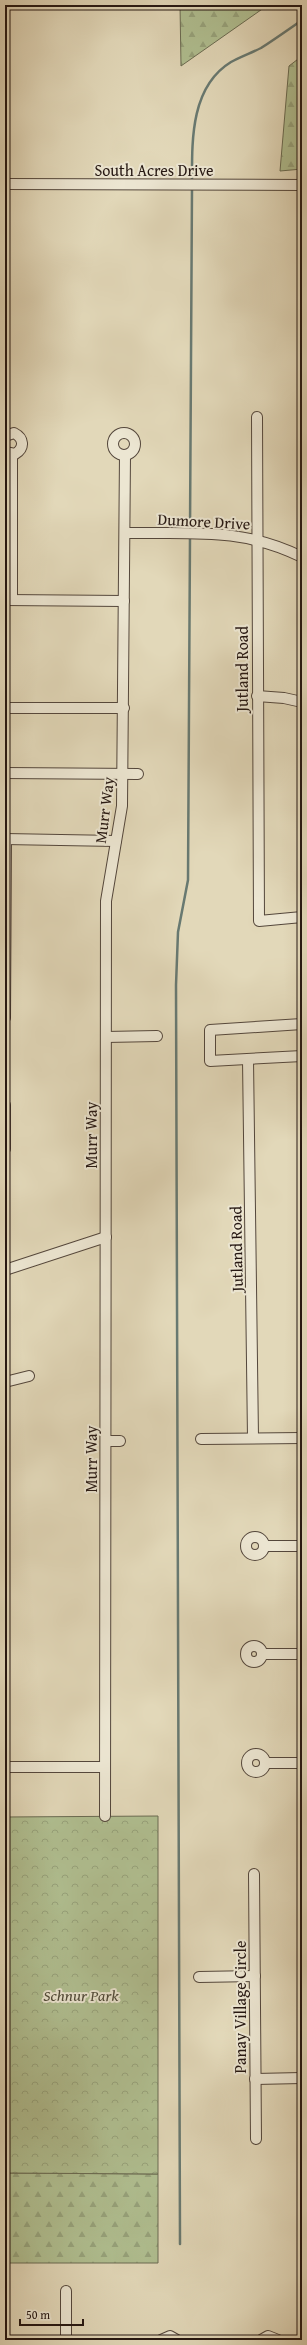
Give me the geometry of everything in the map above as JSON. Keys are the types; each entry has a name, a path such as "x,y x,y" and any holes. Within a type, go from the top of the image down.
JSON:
{"street":[{"name":"South Acres Drive","path":"5,184 302,186"},
{"name":"Jutland Road","path":"257,417 259,920 302,917"},
{"path":"5,436 14,433 22,440 21,450 8,453 8,600 124,601"},
{"name":"Murr Way","path":"106,1816 106,901 122,806 124,774 125,455"},
{"name":"Dumore Drive","path":"125,533 222,534 257,539 302,557"},
{"path":"257,696 284,698 302,702"},
{"path":"5,708 124,708"},
{"path":"5,773 138,774"},
{"path":"5,1018 6,839 116,841"},
{"path":"302,1024 210,1030 210,1061 302,1056"},
{"path":"106,1037 157,1036"},
{"name":"Jutland Road","path":"248,1060 253,1438"},
{"path":"5,1105 5,1149"},
{"path":"5,1270 106,1237"},
{"path":"5,1382 29,1376"},
{"path":"201,1439 302,1438"},
{"path":"106,1441 120,1441"},
{"path":"264,1546 302,1546"},
{"path":"263,1654 302,1654"},
{"path":"266,1763 302,1763"},
{"path":"5,1767 106,1767"},
{"name":"Panay Village Circle","path":"254,1874 256,2139"},
{"path":"199,1977 255,1976"},
{"path":"255,2079 302,2078"},
{"path":"66,2291 66,2340"},
{"path":"161,2340 170,2336 177,2340"},
{"path":"261,2340 268,2336 278,2340"}],"green space":[{"path":"180,5 268,5 181,66"},
{"path":"302,56 302,169 280,171 289,66"},
{"name":"Schnur Park","path":"158,1816 158,2174 5,2173 5,1817"},
{"path":"5,2173 158,2174 158,2263 5,2263"}],"waterway":[{"path":"192,183 192,150 196,116 201,100 208,86 218,73 231,62 261,48 302,20"},
{"path":"190,531 192,188"},
{"path":"180,2244 176,985 178,932 188,880 190,536"}]}
